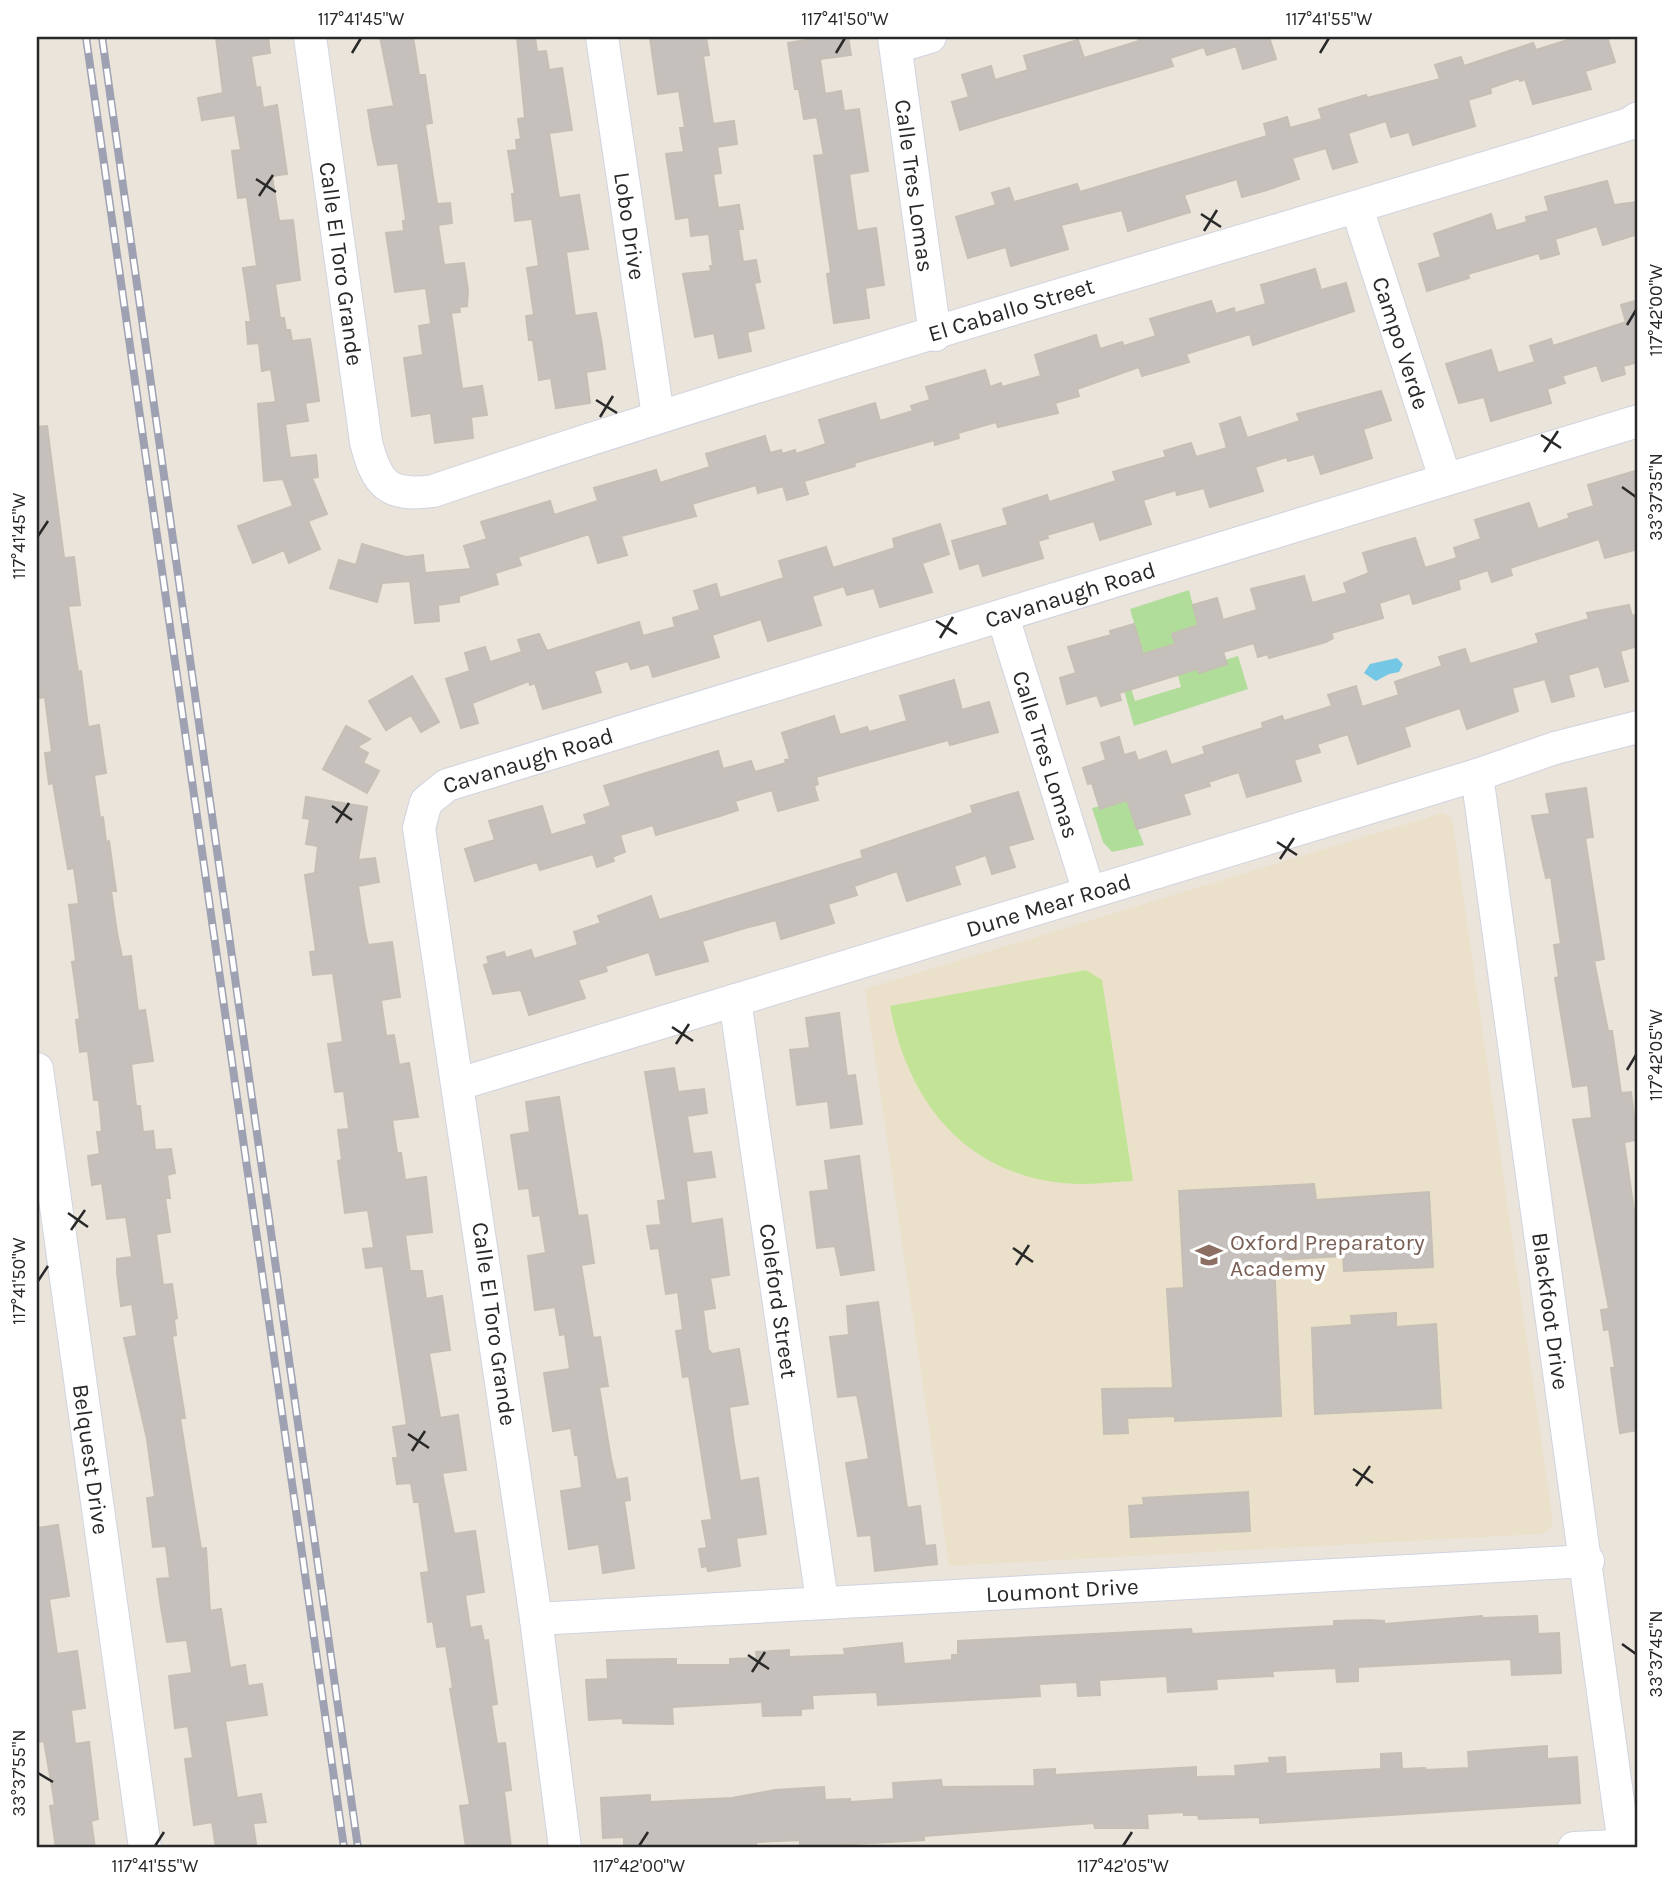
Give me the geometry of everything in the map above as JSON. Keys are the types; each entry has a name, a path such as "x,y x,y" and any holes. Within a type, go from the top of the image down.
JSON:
{"street":[{"name":"Calle El Toro Grande","path":"310,37 366,442 372,468 385,487"},
{"name":"Lobo Drive","path":"602,37 658,416"},
{"path":"895,42 930,37"},
{"name":"Calle Tres Lomas","path":"895,42 935,335"},
{"name":"El Caballo Street","path":"385,487 409,494 433,491 658,416 1357,208 1629,124 1638,118"},
{"name":"Campo Verde","path":"1357,208 1445,478"},
{"name":"Cavanaugh Road","path":"426,802 447,785 1638,421"},
{"name":"Calle Tres Lomas","path":"1003,617 1089,892"},
{"name":"Dune Mear Road","path":"459,1084 1477,775 1555,748 1638,727"},
{"name":"Blackfoot Drive","path":"1477,775 1588,1561 1631,1845"},
{"name":"Calle El Toro Grande","path":"426,802 419,828 459,1084 536,1619 565,1848"},
{"name":"Coleford Street","path":"735,1000 822,1601"},
{"name":"Belquest Drive","path":"37,1069 40,1113 145,1848"},
{"name":"Loumont Drive","path":"536,1619 822,1601 1588,1561"},
{"path":"1574,1848 1631,1845"}],"shaded area":[{"name":"Oxford Preparatory Academy","path":"1442,813 1451,817 1453,824 1553,1522 1550,1529 1542,1534 949,1566 865,989"}],"green space":[{"path":"1189,590 1198,625 1195,659 1198,672 1226,665 1225,660 1238,656 1248,689 1134,726 1115,659 1121,656 1135,701 1181,687 1170,646 1143,654 1130,609"},
{"path":"1127,800 1144,845 1112,852 1103,842 1092,808"},
{"path":"1086,970 1102,980 1133,1181 1072,1184 1028,1176 996,1164 969,1147 945,1126 926,1100 910,1071 898,1040 890,1006"}],"water":[{"path":"1397,658 1403,664 1399,672 1376,681 1364,673 1370,664"}],"building":[{"path":"216,37 268,37 270,53 251,56 256,88 260,87 263,108 277,105 287,174 272,176 279,221 293,220 300,280 275,284 280,318 284,318 292,341 310,339 315,371 319,401 305,403 308,421 285,424 290,458 316,455 318,477 312,478 327,514 308,521 320,549 289,563 284,550 253,563 238,526 293,506 283,479 264,481 258,404 276,402 271,369 262,371 259,343 248,344 246,322 251,322 243,268 257,266 247,197 238,198 232,151 241,150 235,115 202,120 198,98 223,93"},
{"path":"380,37 413,37 419,75 425,75 432,123 425,124 437,204 450,203 452,223 438,225 444,265 464,263 468,290 467,306 459,307 460,312 451,313 462,389 482,386 487,415 471,417 473,438 435,443 431,413 412,416 404,358 423,355 419,326 431,324 426,288 395,292 386,233 404,231 403,221 406,220 398,163 378,165 368,110 394,106"},
{"path":"517,37 535,37 537,52 546,51 549,70 562,68 572,130 549,133 559,198 579,195 588,249 566,252 575,316 596,313 602,345 605,369 586,372 590,403 556,408 551,378 539,380 533,340 529,340 526,316 534,315 527,268 539,266 532,219 515,221 512,194 515,194 508,151 517,150 516,140 521,139 518,119 525,118"},
{"path":"706,37 709,55 703,56 713,124 734,121 737,144 717,147 721,173 713,174 718,208 739,205 743,229 738,229 743,262 756,260 760,282 754,283 764,328 747,332 751,351 719,358 714,333 695,337 683,274 711,271 710,266 713,266 709,234 691,236 689,217 676,219 666,154 684,152 680,128 685,128 679,91 658,94 650,38"},
{"path":"823,37 848,37 851,55 820,59 825,94 841,91 844,111 859,109 868,171 849,174 857,231 876,228 884,285 865,288 869,318 834,323 827,274 831,273 814,156 824,155 817,117 804,119 799,89 795,89 788,43"},
{"path":"1137,37 1269,37 1276,59 1243,69 1236,46 1207,55 1204,47 1170,58 1173,66 960,130 952,102 969,97 962,75 991,66 995,80 1028,70 1024,56 1078,40 1084,58 1139,41"},
{"path":"1577,37 1607,37 1615,62 1585,71 1591,89 1533,104 1525,79 1520,81 1519,78 1490,88 1491,93 1468,100 1475,126 1413,145 1409,132 1391,137 1386,121 1348,133 1357,162 1333,169 1326,148 1292,158 1299,179 1267,190 1242,197 1237,179 1184,195 1190,212 1128,231 1122,210 1061,225 1068,249 1011,266 1006,247 968,258 956,217 996,205 992,193 1009,188 1014,202 1077,184 1080,192 1267,136 1264,124 1287,117 1290,128 1322,119 1319,109 1366,95 1367,98 1440,79 1435,65 1461,57 1464,66 1533,43 1536,50"},
{"path":"1607,181 1614,205 1638,202 1638,234 1603,245 1597,226 1555,239 1559,254 1541,259 1539,253 1468,274 1469,278 1427,291 1419,264 1441,257 1434,234 1491,214 1496,231 1527,222 1526,217 1549,211 1545,197"},
{"path":"1315,269 1321,290 1346,283 1354,311 1253,345 1250,334 1186,354 1189,362 1142,376 1139,367 1077,389 1079,396 1055,403 1058,413 998,427 996,422 958,433 959,438 935,445 934,440 854,463 855,466 804,481 808,494 787,500 783,486 758,493 756,485 692,504 696,516 621,536 627,555 598,563 589,534 518,557 521,565 495,573 498,584 459,596 459,602 438,605 439,621 415,623 410,581 382,583 377,602 330,588 339,560 356,565 362,544 406,557 423,555 425,573 471,569 464,546 487,539 481,522 550,501 554,515 598,501 594,488 656,470 660,483 710,467 706,454 765,436 770,453 781,450 782,454 795,450 796,454 826,444 819,420 875,403 880,421 913,411 911,406 930,400 926,387 985,370 990,387 1001,383 1002,387 1041,376 1035,355 1096,335 1100,349 1122,342 1124,346 1156,336 1150,319 1211,301 1216,314 1234,308 1235,313 1266,304 1261,285"},
{"path":"1638,300 1638,362 1623,366 1625,374 1602,381 1597,365 1562,376 1565,383 1547,389 1551,403 1491,421 1484,397 1459,403 1446,364 1491,350 1498,373 1535,362 1530,346 1551,339 1553,346 1626,322 1621,305"},
{"path":"1381,391 1391,420 1363,429 1372,458 1321,474 1314,454 1288,461 1287,457 1255,467 1263,491 1210,507 1204,488 1177,495 1176,490 1143,500 1151,524 1100,540 1094,521 1047,535 1048,538 1038,541 1043,558 983,576 979,563 960,569 952,541 1008,525 1003,509 1047,495 1049,502 1116,481 1113,472 1166,457 1164,451 1191,443 1196,457 1227,448 1220,424 1240,417 1247,438 1300,421 1297,414"},
{"path":"47,426 64,558 74,557 80,605 68,606 78,672 81,671 88,727 99,725 106,773 94,775 100,818 103,817 106,842 109,841 116,891 111,891 117,933 122,957 131,956 138,1011 145,1010 153,1061 131,1064 136,1106 140,1106 143,1132 153,1131 155,1150 171,1149 175,1173 167,1175 170,1198 165,1198 170,1232 156,1234 163,1285 172,1284 177,1318 174,1319 176,1335 172,1336 185,1418 180,1418 201,1549 206,1548 210,1611 221,1609 230,1668 245,1665 248,1686 262,1684 267,1715 225,1721 237,1798 261,1794 266,1822 253,1823 256,1844 228,1848 216,1848 212,1822 194,1825 185,1759 193,1758 188,1726 175,1728 169,1676 192,1673 187,1640 167,1642 157,1579 170,1578 166,1546 153,1547 147,1498 155,1497 147,1439 124,1338 137,1336 132,1304 121,1306 117,1273 117,1259 132,1257 126,1217 107,1219 102,1183 92,1185 88,1156 100,1154 97,1132 102,1132 99,1100 94,1100 88,1051 80,1052 76,1020 80,1019 72,962 76,961 69,905 79,904 74,868 68,869 53,783 49,784 45,753 52,752 45,697 40,698 37,676 37,427"},
{"path":"1638,470 1638,549 1605,558 1599,539 1510,568 1512,575 1492,582 1488,570 1458,580 1460,589 1413,604 1410,593 1379,603 1383,618 1331,633 1333,638 1326,642 1269,658 1268,654 1258,657 1254,643 1223,652 1227,664 1199,673 1197,669 1119,693 1121,700 1101,706 1097,695 1067,704 1060,678 1076,673 1068,647 1111,635 1110,631 1134,624 1143,654 1175,644 1172,634 1198,625 1193,605 1217,598 1223,620 1257,610 1251,589 1304,576 1312,603 1347,593 1344,583 1369,573 1363,553 1415,538 1425,568 1457,558 1454,548 1481,539 1475,520 1529,503 1538,529 1570,518 1568,514 1594,506 1588,485"},
{"path":"940,524 949,554 922,563 932,592 880,607 874,588 847,595 844,586 812,596 821,625 768,641 761,619 712,635 719,657 653,677 649,664 631,669 628,661 594,671 601,692 543,709 535,683 530,685 529,681 472,703 478,723 461,728 446,679 470,671 465,653 485,647 490,662 522,652 518,640 539,634 547,651 639,622 643,636 675,627 673,618 700,610 694,591 716,584 720,598 784,578 779,561 826,547 833,568 895,548 893,539"},
{"path":"1629,605 1632,616 1638,614 1638,646 1620,651 1628,681 1605,687 1599,666 1568,675 1574,696 1552,702 1545,679 1512,688 1518,711 1467,729 1460,708 1404,727 1410,746 1358,764 1348,734 1317,744 1320,752 1294,760 1301,781 1247,797 1239,772 1208,782 1210,786 1183,794 1190,814 1137,829 1127,800 1100,809 1092,783 1088,784 1083,768 1106,760 1101,743 1119,737 1124,755 1135,752 1138,761 1166,751 1171,765 1205,754 1203,747 1263,728 1262,723 1282,716 1284,721 1332,706 1328,695 1356,686 1362,707 1399,695 1395,682 1442,666 1439,657 1465,649 1470,664 1539,643 1536,634 1589,619 1587,613"},
{"path":"412,676 439,722 421,732 411,715 386,730 369,701"},
{"path":"954,680 962,710 989,702 998,732 950,745 948,740 816,777 818,784 814,786 818,800 778,811 772,790 735,801 738,810 656,835 653,825 620,835 625,852 612,857 614,861 597,867 593,854 540,870 537,862 475,881 465,849 495,840 489,821 542,806 551,835 587,824 584,815 611,806 604,786 718,751 723,769 751,761 755,772 786,763 785,760 790,759 782,733 834,716 840,735 867,727 869,732 907,721 900,696"},
{"path":"346,726 370,739 357,747 368,753 363,763 379,771 367,793 323,769"},
{"path":"1586,788 1593,837 1585,838 1604,959 1594,961 1608,1031 1612,1031 1621,1093 1631,1092 1637,1140 1624,1142 1638,1238 1638,1430 1620,1433 1611,1368 1615,1368 1609,1329 1604,1330 1601,1310 1609,1309 1573,1120 1592,1118 1588,1085 1573,1087 1555,978 1559,977 1554,945 1561,944 1551,877 1546,878 1532,816 1550,814 1546,794"},
{"path":"1018,792 1033,839 1008,846 1015,867 992,874 986,855 954,866 960,884 907,901 897,871 854,886 857,895 828,904 834,923 781,939 776,920 745,928 702,941 708,961 656,975 649,952 605,966 607,971 578,980 585,998 529,1015 521,990 493,994 484,965 489,963 487,957 504,952 506,958 531,950 534,959 578,945 574,932 601,923 598,916 651,896 659,920 863,858 861,851 973,813 971,806"},
{"path":"306,797 367,807 358,860 375,858 379,882 358,886 365,931 368,945 392,942 400,997 381,1000 386,1036 394,1035 399,1065 409,1063 418,1117 392,1120 397,1153 401,1153 405,1180 426,1177 432,1232 405,1235 410,1271 422,1271 426,1299 442,1296 450,1350 429,1353 440,1418 458,1415 466,1470 442,1473 454,1534 475,1531 484,1592 465,1595 470,1628 481,1626 484,1641 488,1640 497,1704 491,1705 497,1744 505,1743 511,1790 504,1791 511,1848 466,1848 460,1806 470,1805 450,1689 453,1688 446,1646 437,1647 433,1621 428,1622 421,1573 429,1572 419,1502 414,1502 411,1483 397,1484 393,1458 398,1458 393,1427 407,1425 383,1266 366,1268 363,1249 374,1248 368,1210 345,1213 338,1161 342,1160 338,1130 349,1129 344,1091 335,1092 328,1044 343,1042 333,973 313,975 310,952 316,951 305,875 315,873 318,846 306,844 310,819 303,818"},
{"path":"839,1013 847,1076 855,1075 862,1124 831,1128 828,1101 797,1105 790,1050 810,1048 806,1018"},
{"path":"674,1068 678,1092 704,1089 707,1113 687,1116 693,1154 711,1152 715,1177 686,1181 691,1224 722,1219 729,1275 710,1278 715,1308 703,1310 708,1349 712,1354 739,1349 748,1404 729,1407 733,1437 740,1481 758,1478 766,1534 736,1538 740,1566 708,1571 707,1566 702,1567 699,1549 707,1548 702,1521 712,1520 689,1376 683,1377 676,1331 683,1330 678,1292 666,1294 659,1248 651,1249 647,1226 661,1225 658,1201 666,1200 645,1072"},
{"path":"559,1097 578,1216 587,1215 594,1263 581,1265 593,1338 600,1337 608,1386 599,1387 611,1459 616,1480 627,1478 630,1500 624,1501 634,1568 603,1573 599,1544 569,1549 561,1491 582,1488 578,1455 575,1455 571,1428 553,1431 544,1373 570,1369 565,1334 560,1335 555,1307 535,1310 528,1256 546,1253 540,1215 533,1216 529,1188 519,1189 511,1135 530,1132 526,1102"},
{"path":"859,1156 874,1270 841,1275 835,1246 817,1248 810,1192 829,1190 825,1161"},
{"path":"1314,1184 1316,1200 1429,1192 1433,1267 1344,1271 1343,1256 1274,1260 1281,1416 1175,1421 1175,1416 1127,1418 1128,1433 1104,1434 1102,1389 1173,1388 1167,1289 1184,1288 1179,1191"},
{"path":"878,1302 907,1508 920,1506 925,1546 935,1545 937,1564 875,1571 871,1535 858,1536 846,1463 869,1459 863,1425 857,1395 838,1397 830,1337 849,1335 847,1306"},
{"path":"1396,1313 1396,1327 1436,1324 1441,1408 1315,1414 1312,1328 1352,1325 1351,1316"},
{"path":"1248,1492 1250,1531 1131,1537 1129,1506 1144,1505 1143,1498"},
{"path":"58,1525 69,1596 49,1599 57,1654 77,1651 85,1708 71,1710 75,1744 89,1742 98,1819 91,1821 95,1848 56,1848 50,1806 55,1805 44,1741 37,1742 37,1528"},
{"path":"1482,1616 1537,1616 1538,1634 1559,1633 1561,1673 1512,1675 1511,1659 1358,1667 1358,1681 1337,1682 1336,1668 1272,1671 1273,1676 1216,1679 1217,1689 1168,1692 1167,1676 1099,1680 1100,1695 1078,1696 1077,1682 1039,1684 1040,1696 878,1705 877,1692 812,1695 813,1708 801,1709 801,1715 763,1716 762,1702 672,1707 673,1724 623,1723 623,1718 589,1720 586,1680 608,1679 607,1660 676,1659 676,1665 730,1665 730,1659 757,1658 756,1652 789,1650 789,1657 845,1655 844,1649 902,1643 904,1664 952,1660 952,1655 958,1655 958,1641 1191,1629 1192,1634 1334,1626 1334,1621 1369,1620 1384,1621 1384,1624"},
{"path":"1547,1746 1547,1759 1577,1757 1580,1803 1260,1823 1260,1817 1199,1819 1198,1815 1184,1815 1184,1812 1147,1814 1148,1828 1095,1828 1094,1823 924,1836 924,1840 800,1847 800,1840 756,1842 756,1846 724,1848 624,1848 624,1837 603,1838 601,1798 650,1795 650,1802 732,1798 775,1790 824,1787 825,1800 850,1799 850,1802 894,1799 893,1783 941,1780 942,1787 1035,1786 1034,1770 1055,1769 1055,1775 1196,1767 1196,1777 1236,1776 1235,1766 1270,1763 1269,1758 1285,1757 1286,1774 1381,1769 1381,1754 1401,1753 1402,1769 1469,1768 1468,1752"}],"railway":[{"path":"86,37 344,1848"},
{"path":"102,37 358,1848"}],"place":[{"name":"Oxford Preparatory Academy","path":"1209,1255"}]}
